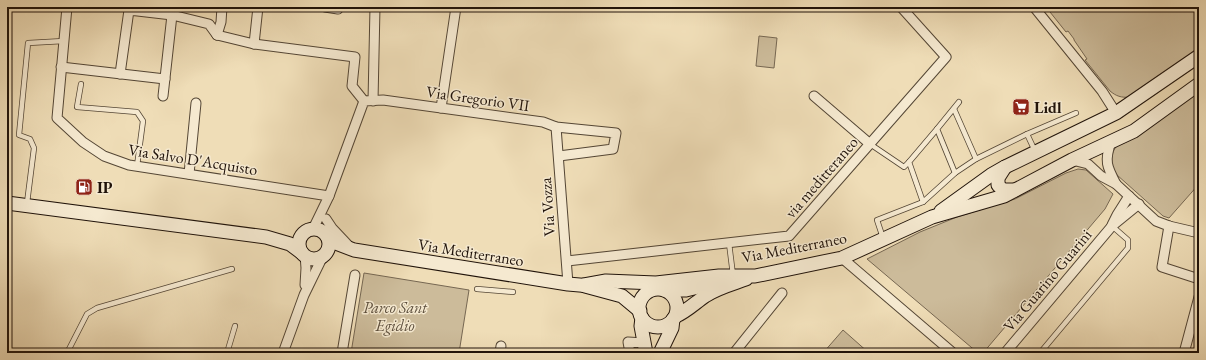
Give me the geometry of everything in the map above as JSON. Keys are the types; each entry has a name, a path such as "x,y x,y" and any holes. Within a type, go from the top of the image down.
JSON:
{"main road":[{"path":"932,217 991,175 1116,113 1199,57"},
{"path":"932,217 1004,196 1072,160 1134,131 1199,84"},
{"path":"1005,167 998,178 998,184 1003,190 1015,190"},
{"path":"7,203 266,237 290,244 304,254 316,259 324,255 329,246 327,236 318,229 292,236 266,237"},
{"name":"Via Mediterraneo","path":"584,286 606,281 656,283 719,276 755,276 842,258 932,217"},
{"path":"304,254 299,246 308,232"},
{"name":"Via Mediterraneo","path":"327,236 333,242 354,250 568,284 649,291"},
{"name":"Via Mediterraneo","path":"324,255 354,250"},
{"path":"664,290 686,290 755,276"},
{"path":"641,315 652,325 657,327 669,324 674,318 720,288 755,276"},
{"name":"Via Mediterraneo","path":"584,286 622,296 641,315"},
{"path":"645,348 641,326 641,300 649,291 659,288 670,293 677,303 677,310 672,328 660,353"}],"street":[{"name":"Via Salvo D'Acquisto","path":"67,7 57,118 83,142 104,156 129,165 329,196"},
{"path":"217,36 221,22 222,7"},
{"path":"254,44 258,7"},
{"path":"325,7 338,9 338,7"},
{"path":"308,232 329,196 368,101 375,7"},
{"path":"441,108 456,7"},
{"name":"via meditteraneo","path":"567,261 789,236 946,57 901,7"},
{"path":"1034,7 1102,91 1116,113"},
{"path":"120,74 129,10 172,15 209,24 217,36 254,44 355,57 352,86 368,101"},
{"path":"163,96 172,15"},
{"path":"61,67 165,79"},
{"path":"814,96 870,144"},
{"name":"Via Gregorio VII","path":"368,101 383,100 543,122 556,127 616,133 613,149 559,156"},
{"path":"189,174 196,103"},
{"name":"Via Vozza","path":"556,127 568,284"},
{"path":"1111,142 1108,152 1107,167 1116,184"},
{"path":"1072,160 1088,164 1101,176 1116,184 1156,221 1169,226 1199,233"},
{"path":"327,236 326,219 329,196"},
{"name":"Via Guarino Guarini","path":"1112,226 1129,196"},
{"name":"Via Guarino Guarini","path":"1005,353 1112,226 1139,204"},
{"path":"326,219 341,239 354,250"},
{"path":"1169,226 1162,268 1199,279"},
{"path":"304,254 306,268 304,294"},
{"path":"283,353 304,294 324,255"},
{"path":"842,258 953,353"},
{"path":"342,353 355,275"},
{"path":"734,353 782,293"},
{"path":"1184,353 1199,297"},
{"path":"630,353 628,342 645,348"}],"lane":[{"path":"26,206 34,148 30,139 19,135 28,43 64,41"},
{"path":"81,84 77,107 137,112 142,121 137,166"},
{"path":"870,144 904,167 959,102"},
{"path":"954,109 976,159"},
{"path":"884,240 877,220 923,202 955,173 976,159 1027,134 1076,113"},
{"path":"937,129 955,173"},
{"path":"1027,134 1036,152"},
{"path":"909,162 923,202"},
{"name":"Via Guarino Guarini","path":"1040,353 1128,248 1128,240 1112,226"},
{"path":"729,242 733,276"},
{"path":"67,353 87,314 97,308 232,269"},
{"path":"477,289 513,292"},
{"path":"227,353 235,326"}],"green space":[{"path":"1046,7 1199,7 1199,50 1130,97 1119,96 1110,91 1085,60 1087,59 1068,31 1066,32"},
{"path":"759,36 777,38 774,68 756,66"},
{"path":"1199,91 1199,184 1169,218 1163,216 1117,175 1113,167 1112,156 1118,145"},
{"path":"1078,169 1086,170 1113,194 1105,209 983,353 978,353 867,259 920,232 957,217 1015,199 1066,173"},
{"name":"Parco Sant Egidio","path":"364,273 469,290 459,353 351,353"},
{"path":"843,330 869,353 823,353"}],"place":[{"name":"Lidl","path":"1021,107"},
{"name":"IP","path":"84,187"}]}
